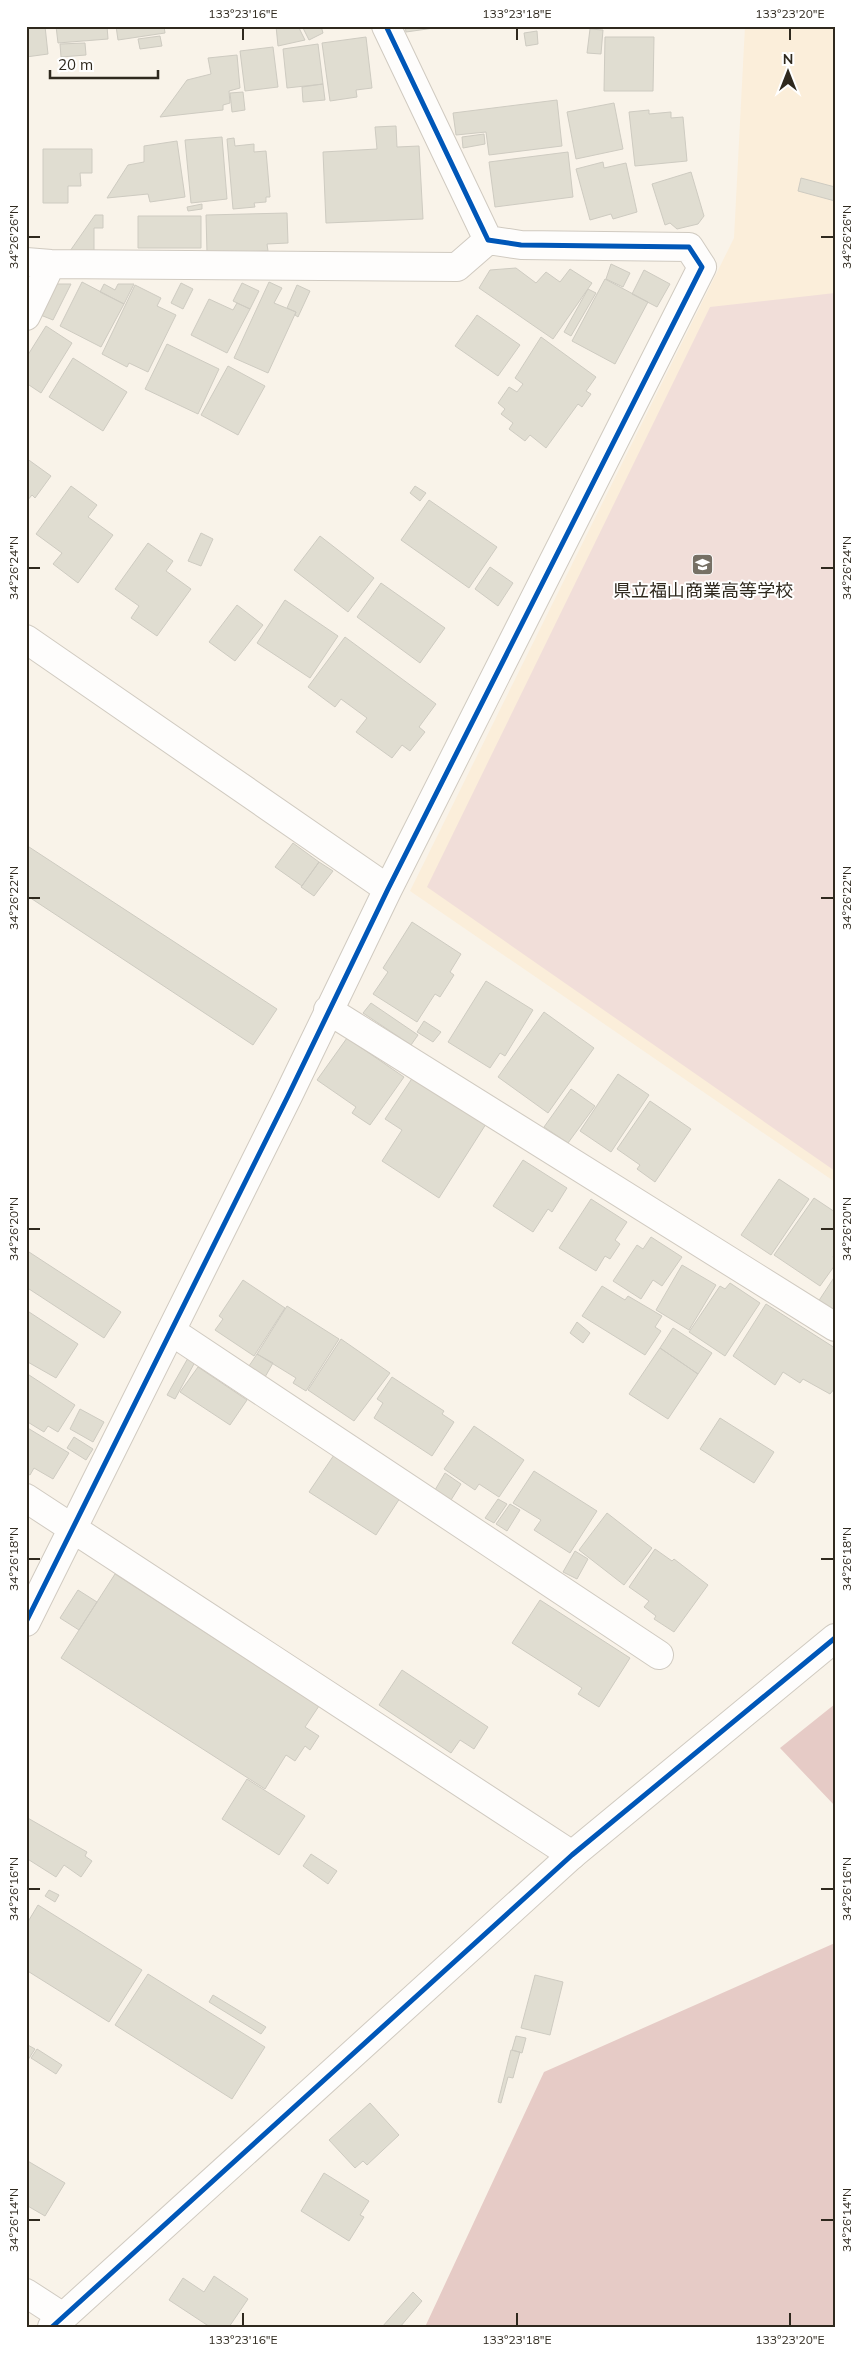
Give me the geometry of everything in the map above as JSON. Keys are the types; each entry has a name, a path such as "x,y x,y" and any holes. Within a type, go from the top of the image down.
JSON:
{"street":[{"path":"386,26 488,240"},
{"path":"26,316 38,263 457,267 488,240 521,245 689,247 702,268 388,889 172,1331 26,1622"},
{"path":"26,639 388,889"},
{"path":"328,1010 835,1327"},
{"path":"172,1331 659,1655"},
{"path":"26,1498 572,1855"},
{"path":"26,2293 58,2322 572,1855 835,1638"}],"shaded area":[{"name":"県立福山商業高等学校","path":"745,26 835,26 835,1182 410,891 734,238"},
{"name":"県立福山商業高等学校","path":"835,293 835,1171 427,887 710,307"},
{"path":"835,1704 835,1806 780,1748"},
{"path":"835,1943 835,2327 425,2327 544,2072"}],"building":[{"path":"26,26 45,26 48,54 26,57"},
{"path":"56,26 107,26 108,39 58,43"},
{"path":"116,26 164,26 165,33 118,40"},
{"path":"276,26 298,26 305,40 278,46"},
{"path":"302,26 321,26 323,33 309,40"},
{"path":"405,26 433,26 434,28 406,32"},
{"path":"590,29 603,30 601,54 587,53"},
{"path":"537,31 538,44 526,46 524,33"},
{"path":"160,36 162,46 140,49 138,39"},
{"path":"366,37 372,88 356,90 357,97 330,101 322,43"},
{"path":"605,37 654,37 653,91 604,91"},
{"path":"85,43 86,55 61,57 60,44"},
{"path":"318,44 323,84 287,88 283,49"},
{"path":"273,47 278,87 245,91 240,51"},
{"path":"237,55 240,88 229,91 230,103 223,105 223,110 160,117 187,80 211,74 208,58"},
{"path":"323,84 325,100 303,102 302,87"},
{"path":"243,92 245,110 232,112 230,93"},
{"path":"557,100 562,146 489,155 486,132 456,135 453,113"},
{"path":"614,103 623,149 576,159 567,112"},
{"path":"649,110 649,114 671,112 671,118 683,117 687,161 635,166 629,112"},
{"path":"396,126 397,147 419,146 423,219 326,223 323,152 377,149 375,127"},
{"path":"484,134 485,144 463,148 462,137"},
{"path":"222,137 227,199 191,203 185,140"},
{"path":"234,138 235,146 254,144 254,152 266,151 270,197 266,197 266,202 254,203 255,207 233,209 227,139"},
{"path":"177,141 185,197 150,202 148,194 107,198 128,165 144,162 144,146"},
{"path":"43,149 92,149 92,173 80,173 81,186 68,186 68,203 43,203"},
{"path":"568,152 573,197 495,207 489,162"},
{"path":"603,162 604,168 626,163 637,212 613,219 611,214 590,220 576,169"},
{"path":"691,172 704,216 698,224 677,229 670,223 665,225 652,184"},
{"path":"801,178 835,187 835,201 798,191"},
{"path":"202,204 202,209 188,211 187,207"},
{"path":"287,213 288,243 267,244 268,251 207,253 206,215"},
{"path":"95,215 103,215 103,228 94,228 94,251 70,251"},
{"path":"138,216 201,216 201,248 138,248"},
{"path":"611,264 630,273 623,287 606,279"},
{"path":"516,268 536,283 546,272 560,282 570,269 592,283 553,339 479,288 490,270"},
{"path":"644,270 670,284 657,307 632,294"},
{"path":"605,279 648,302 615,364 572,341"},
{"path":"82,282 124,304 101,347 60,326"},
{"path":"269,282 282,288 274,303 296,312 268,373 234,358"},
{"path":"181,283 193,289 183,309 171,303"},
{"path":"242,283 259,291 250,309 233,301"},
{"path":"55,284 71,284 53,320 38,314"},
{"path":"104,284 115,290 118,284 134,284 124,304 100,292"},
{"path":"135,285 161,298 157,306 176,315 148,372 129,363 127,367 102,354"},
{"path":"297,285 310,291 298,317 295,315 296,312 287,308"},
{"path":"588,289 596,293 571,336 564,332"},
{"path":"209,299 233,310 237,303 250,309 227,353 191,335"},
{"path":"477,315 520,345 498,376 455,346"},
{"path":"46,326 72,343 41,393 26,383 26,358"},
{"path":"541,337 596,377 586,391 591,394 582,407 578,404 546,448 530,435 525,441 509,429 513,423 501,414 505,409 498,403 509,387 517,392 523,384 515,378"},
{"path":"167,344 219,369 198,414 145,389"},
{"path":"73,358 127,392 103,431 49,397"},
{"path":"228,366 265,386 238,435 201,415"},
{"path":"26,458 51,476 35,498 32,495 26,502"},
{"path":"71,486 97,505 88,517 113,535 78,583 53,564 62,553 36,534"},
{"path":"415,486 426,493 420,501 410,493"},
{"path":"429,500 497,547 469,588 401,540"},
{"path":"201,533 213,539 201,566 188,561"},
{"path":"320,536 374,578 348,612 294,570"},
{"path":"148,543 173,561 166,571 191,589 157,636 131,618 139,606 115,589"},
{"path":"490,567 513,583 498,606 475,589"},
{"path":"381,583 445,628 420,663 357,617"},
{"path":"285,600 338,636 310,678 257,643"},
{"path":"237,605 263,625 235,661 209,642"},
{"path":"345,637 436,704 419,727 425,732 410,751 402,745 392,758 356,732 367,718 341,699 335,707 308,687"},
{"path":"293,843 319,862 302,886 275,867"},
{"path":"26,845 277,1009 253,1045 26,895"},
{"path":"319,862 333,871 314,896 301,887"},
{"path":"412,922 461,954 450,972 454,975 440,997 435,994 417,1022 373,994 388,972 383,968"},
{"path":"486,981 533,1010 505,1056 500,1053 490,1068 448,1042"},
{"path":"371,1003 418,1035 411,1045 363,1013"},
{"path":"544,1012 594,1048 548,1113 498,1077"},
{"path":"424,1021 441,1032 433,1042 417,1032"},
{"path":"347,1038 404,1077 370,1125 352,1113 356,1107 317,1080"},
{"path":"618,1074 649,1095 611,1152 580,1131"},
{"path":"413,1077 486,1124 439,1198 382,1161 402,1130 385,1119"},
{"path":"571,1089 595,1106 568,1143 544,1127"},
{"path":"650,1101 691,1129 655,1182 637,1169 640,1165 617,1149"},
{"path":"523,1160 567,1188 552,1212 548,1209 533,1232 493,1206"},
{"path":"779,1179 809,1199 771,1255 741,1235"},
{"path":"814,1198 835,1212 835,1254 833,1256 835,1265 820,1286 774,1255"},
{"path":"591,1199 627,1222 615,1240 620,1244 610,1259 605,1256 596,1271 559,1248"},
{"path":"651,1237 682,1257 662,1286 653,1280 641,1299 613,1281 637,1245 643,1249"},
{"path":"29,1252 121,1312 104,1338 26,1287 26,1256"},
{"path":"682,1265 716,1285 689,1330 656,1310"},
{"path":"835,1276 835,1312 818,1302"},
{"path":"243,1280 285,1308 254,1356 215,1330 223,1319 219,1316"},
{"path":"730,1283 760,1303 725,1356 689,1332 720,1286 725,1289"},
{"path":"602,1286 625,1300 628,1296 662,1316 655,1327 661,1331 645,1355 582,1316"},
{"path":"766,1304 835,1348 835,1388 830,1394 803,1379 800,1383 783,1372 775,1385 733,1356"},
{"path":"287,1306 339,1339 306,1391 293,1383 296,1378 257,1354"},
{"path":"26,1310 78,1344 56,1378 26,1361"},
{"path":"577,1322 590,1333 583,1343 570,1333"},
{"path":"673,1328 712,1353 698,1374 660,1348"},
{"path":"341,1339 390,1373 354,1421 308,1390"},
{"path":"660,1348 698,1374 668,1419 629,1394"},
{"path":"257,1354 273,1363 265,1377 249,1366"},
{"path":"188,1358 195,1362 175,1399 167,1395"},
{"path":"198,1367 247,1400 230,1425 180,1392"},
{"path":"26,1373 75,1405 58,1432 48,1426 44,1432 26,1421"},
{"path":"392,1377 444,1411 442,1414 454,1422 432,1456 374,1418 383,1403 377,1399"},
{"path":"80,1409 104,1422 93,1442 70,1429"},
{"path":"720,1418 774,1452 754,1483 700,1449"},
{"path":"474,1426 524,1460 499,1497 479,1484 475,1490 444,1469"},
{"path":"26,1427 69,1453 53,1479 34,1468 30,1475 26,1473"},
{"path":"74,1437 93,1449 86,1460 67,1448"},
{"path":"334,1455 400,1498 376,1535 309,1492"},
{"path":"534,1471 597,1511 570,1553 534,1530 541,1520 513,1503"},
{"path":"445,1473 461,1484 451,1500 435,1490"},
{"path":"498,1499 507,1504 494,1523 485,1518"},
{"path":"510,1504 520,1510 507,1531 496,1524"},
{"path":"607,1513 652,1548 624,1585 579,1550"},
{"path":"655,1549 672,1561 674,1559 708,1585 674,1632 654,1619 656,1616 644,1607 649,1601 629,1587"},
{"path":"575,1551 588,1559 577,1579 563,1572"},
{"path":"115,1574 319,1706 305,1727 319,1736 310,1750 305,1746 295,1761 286,1755 265,1789 61,1658"},
{"path":"78,1590 97,1602 79,1630 60,1618"},
{"path":"540,1600 630,1658 599,1707 578,1694 582,1688 512,1643"},
{"path":"402,1670 488,1727 474,1749 460,1740 451,1753 379,1705"},
{"path":"247,1779 305,1816 279,1855 222,1819"},
{"path":"26,1817 87,1852 85,1856 92,1861 81,1877 64,1865 56,1877 26,1858"},
{"path":"311,1854 337,1871 328,1884 303,1866"},
{"path":"49,1890 59,1895 55,1902 45,1896"},
{"path":"38,1905 142,1970 109,2022 26,1970 26,1925"},
{"path":"148,1974 265,2047 232,2099 115,2025"},
{"path":"535,1975 563,1982 550,2035 521,2028"},
{"path":"213,1995 266,2027 261,2034 209,2002"},
{"path":"516,2036 526,2038 522,2053 512,2050"},
{"path":"26,2044 35,2049 26,2063"},
{"path":"37,2049 62,2065 56,2074 31,2058"},
{"path":"511,2050 520,2052 513,2078 508,2077 501,2103 498,2102"},
{"path":"370,2103 399,2135 367,2165 363,2161 355,2168 329,2140"},
{"path":"26,2160 65,2183 45,2216 26,2205"},
{"path":"324,2173 369,2201 360,2215 364,2217 349,2241 301,2211"},
{"path":"214,2276 248,2299 229,2327 210,2327 169,2300 183,2278 204,2292"},
{"path":"413,2292 422,2301 400,2327 382,2327"}],"cycle path":[{"path":"26,1622 288,1096 388,889 702,267 689,247 521,245 488,240 386,26"},
{"path":"52,2327 572,1855 835,1638"}],"place":[{"name":"県立福山商業高等学校","path":"703,565"}]}
